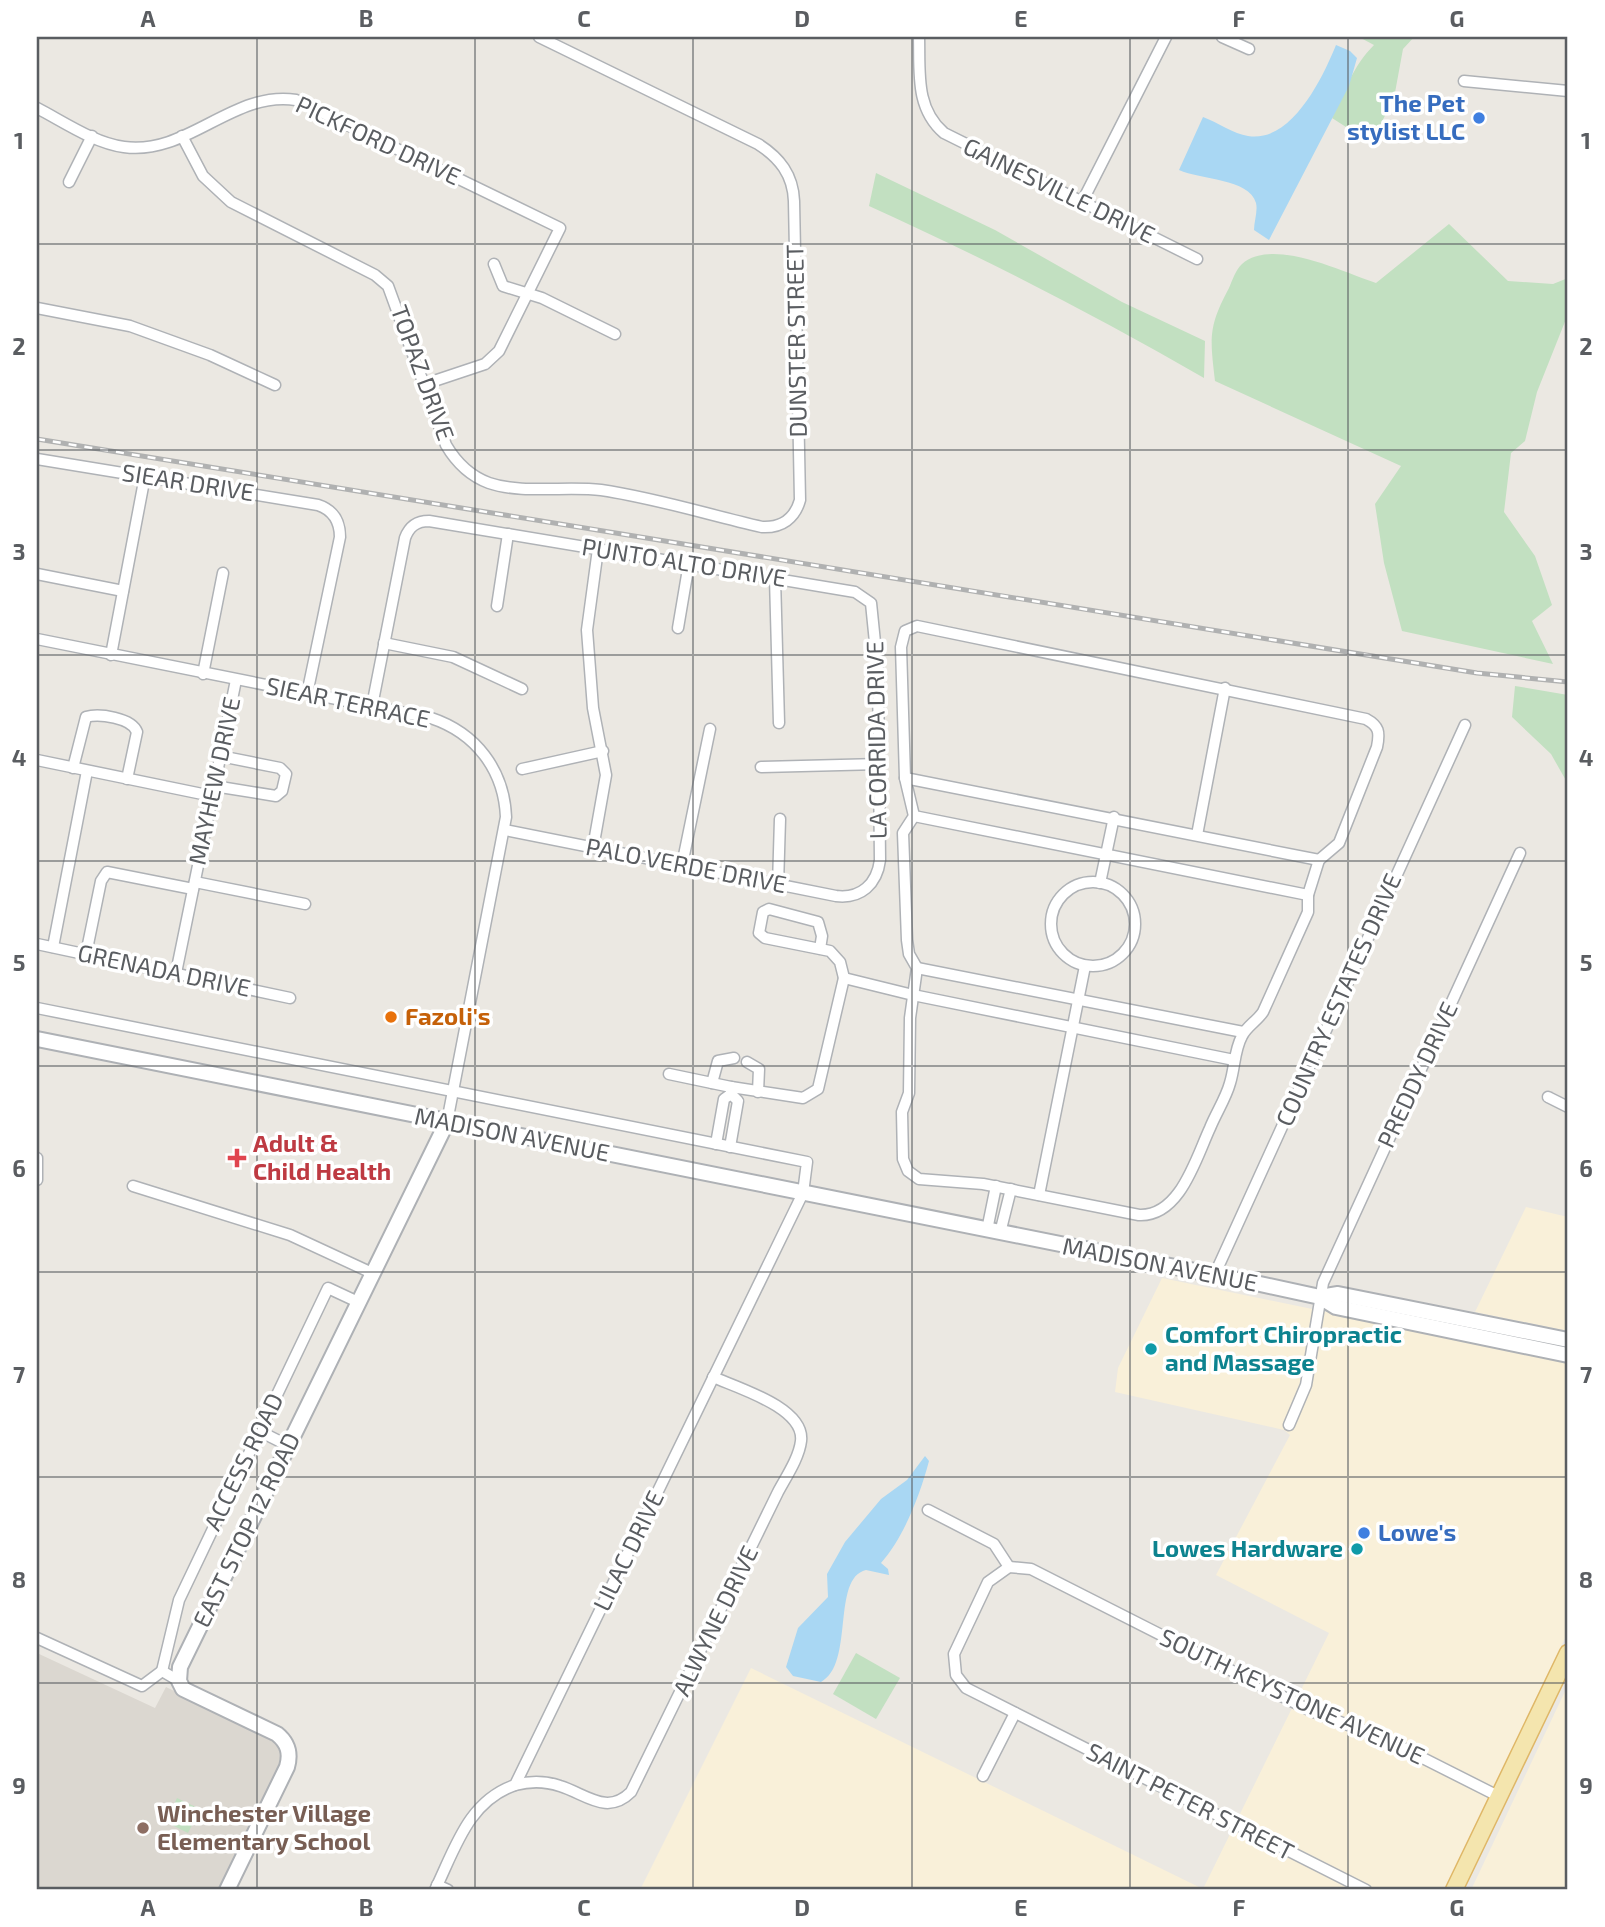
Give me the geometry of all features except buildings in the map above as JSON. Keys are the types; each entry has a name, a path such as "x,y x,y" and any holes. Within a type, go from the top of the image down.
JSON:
{"main road":[{"name":"MADISON AVENUE","path":"37,1039 1214,1276 1321,1297 1338,1294 1568,1340"},
{"name":"EAST STOP 12 ROAD","path":"179,1681 180,1667 447,1122"},
{"name":"MADISON AVENUE","path":"1321,1297 1336,1307 1568,1355"},
{"path":"1454,1890 1568,1653"},
{"path":"179,1681 183,1689 276,1734 289,1752 287,1767 227,1890"}],"street":[{"name":"DUNSTER STREET","path":"539,37 758,144 780,162 794,193 797,322 800,500 788,520"},
{"name":"GAINESVILLE DRIVE","path":"919,37 921,91 927,113 949,137 1197,259"},
{"path":"1082,202 1166,37"},
{"path":"1222,37 1249,49"},
{"path":"1464,81 1568,91"},
{"name":"PICKFORD DRIVE","path":"37,108 115,145 136,148 158,146 254,102 296,100 313,106 560,228 527,294"},
{"path":"69,182 92,135"},
{"name":"TOPAZ DRIVE","path":"181,136 203,176 231,202 384,282 393,294 448,449 464,468 489,483 510,487 576,488 620,493 762,527 775,527 788,520"},
{"path":"494,264 502,285 615,334"},
{"path":"425,384 491,360 499,351 527,294"},
{"path":"37,308 130,326 210,355 275,385"},
{"name":"SIEAR DRIVE","path":"37,458 318,505 335,516 340,537 307,694"},
{"path":"111,655 145,476"},
{"name":"PUNTO ALTO DRIVE","path":"384,643 405,538 414,525 429,522 859,593"},
{"path":"497,606 508,534"},
{"path":"593,848 606,780 603,751 593,708 587,629 598,549"},
{"path":"678,628 688,564"},
{"path":"203,674 223,573"},
{"path":"37,574 123,591"},
{"path":"775,578 779,723"},
{"name":"LA CORRIDA DRIVE","path":"859,593 873,607 880,764 880,863 877,876 867,889"},
{"path":"917,626 1225,688 1366,719 1377,727 1380,733 1339,843 1319,860 1308,895 1308,912 1263,1012 1255,1024 1243,1032 1234,1060 1231,1082 1183,1185 1161,1210 1141,1216 996,1186 919,1179 911,1174 904,1164 902,1112 910,1086 910,1018 917,968 909,954 907,940 903,833 914,816 905,778 901,647 904,633 917,626"},
{"name":"SIEAR TERRACE","path":"37,639 439,721 475,744 489,760 502,787 506,813 505,830 447,1122"},
{"path":"372,706 384,643 453,657 522,689"},
{"name":"MAYHEW DRIVE","path":"176,973 236,680"},
{"path":"1197,835 1225,688"},
{"path":"73,768 86,717 117,720 131,723 137,730 127,779"},
{"name":"COUNTRY ESTATES DRIVE","path":"1214,1276 1465,725"},
{"path":"682,865 710,729"},
{"path":"522,769 603,751"},
{"path":"37,760 127,779 213,791 276,796 282,791 286,774 280,768 220,757"},
{"path":"761,767 880,764"},
{"path":"53,947 87,771"},
{"path":"905,778 1114,817 1319,860"},
{"path":"914,816 1308,895"},
{"path":"1100,883 1114,817"},
{"path":"778,885 780,819"},
{"name":"PALO VERDE DRIVE","path":"505,830 843,897 867,889"},
{"name":"PREDDY DRIVE","path":"1289,1425 1306,1385 1323,1283 1520,853"},
{"path":"86,954 101,881 107,872 194,886"},
{"path":"1100,883 1116,889 1128,900 1134,916 1134,932 1128,948 1116,960 1101,966 1084,966 1070,961 1059,950 1051,932 1051,917 1067,891 1080,884 1100,883"},
{"name":"MAYHEW DRIVE","path":"194,886 305,904"},
{"path":"669,1074 712,1083 731,1091 803,1098 818,1089 844,978 840,962 830,951 820,949 765,938 759,933 763,912 769,909 817,922 822,936 820,949"},
{"name":"GRENADA DRIVE","path":"37,944 290,998"},
{"path":"1039,1195 1084,966"},
{"path":"917,968 1243,1032"},
{"path":"844,978 914,995 1234,1060"},
{"path":"37,1008 807,1162 803,1193"},
{"path":"712,1083 718,1061 734,1058"},
{"path":"747,1062 759,1069 758,1092"},
{"path":"716,1144 724,1099 731,1091"},
{"path":"730,1147 738,1101 731,1091"},
{"path":"1548,1097 1568,1107"},
{"path":"37,1158 37,1180"},
{"path":"133,1186 290,1235 372,1273"},
{"path":"994,1231 996,1186"},
{"path":"994,1231 1011,1189"},
{"name":"LILAC DRIVE","path":"516,1785 803,1193"},
{"name":"ACCESS ROAD","path":"162,1671 179,1600 328,1288 358,1302"},
{"name":"ALWYNE DRIVE","path":"516,1785 550,1783 606,1804 622,1800 631,1792 799,1450 799,1425 784,1410 713,1377"},
{"path":"259,1431 289,1446"},
{"path":"928,1510 994,1544 1007,1568"},
{"name":"SAINT PETER STREET","path":"1007,1568 996,1574 985,1587 954,1654 955,1673 966,1688 1366,1890"},
{"name":"SOUTH KEYSTONE AVENUE","path":"1007,1568 1031,1569 1311,1712 1385,1738 1499,1797"},
{"path":"37,1638 142,1686 162,1671 179,1681"},
{"path":"983,1776 1015,1713"},
{"path":"448,1890 436,1888 465,1827 477,1809 496,1793 516,1785"}],"shaded area":[{"path":"1526,1207 1568,1217 1568,1331 1475,1312"},
{"path":"1162,1278 1568,1362 1568,1632 1444,1890 640,1890 751,1668 1203,1889 1329,1633 1216,1575 1290,1435 1284,1430 1115,1392 1118,1368"},
{"name":"Winchester Village Elementary School","path":"37,1653 155,1708 166,1687 274,1740 282,1756 279,1766 219,1890 37,1890"},
{"path":"1568,1685 1568,1890 1471,1890"}],"green space":[{"path":"1359,37 1414,37 1403,49 1394,98 1371,143 1332,118 1355,70 1374,45"},
{"path":"876,173 995,230 1122,302 1205,341 1204,378 1039,288 869,206"},
{"path":"1449,224 1508,281 1553,284 1568,278 1568,314 1537,392 1525,441 1511,453 1504,512 1535,556 1552,605 1532,621 1553,664 1402,631 1384,563 1375,504 1401,466 1215,381 1212,343 1214,323 1234,275 1242,264 1255,257 1289,255 1327,265 1376,283"},
{"path":"1515,686 1568,695 1568,784 1551,754 1512,717"},
{"path":"856,1653 900,1678 876,1719 833,1694"},
{"path":"177,1798 200,1809 188,1833 166,1822"}],"water":[{"path":"1336,45 1350,51 1357,58 1349,86 1269,240 1254,230 1257,209 1252,195 1234,184 1179,170 1203,117 1248,136 1264,135 1292,119 1314,90"},
{"path":"925,1456 929,1461 916,1501 897,1541 881,1563 888,1569 889,1575 866,1570 855,1576 849,1588 841,1641 831,1672 821,1682 793,1676 786,1667 798,1628 828,1597 827,1574 845,1542 881,1499 907,1480"}],"railway":[{"path":"37,439 1477,673 1568,682"}],"place":[{"name":"The Pet stylist LLC","path":"1479,118"},
{"name":"Fazoli's","path":"391,1017"},
{"name":"Adult & Child Health","path":"237,1158"},
{"name":"Comfort Chiropractic and Massage","path":"1151,1349"},
{"name":"Lowe's","path":"1364,1533"},
{"name":"Lowes Hardware","path":"1357,1549"},
{"name":"Winchester Village Elementary School","path":"143,1828"}]}
